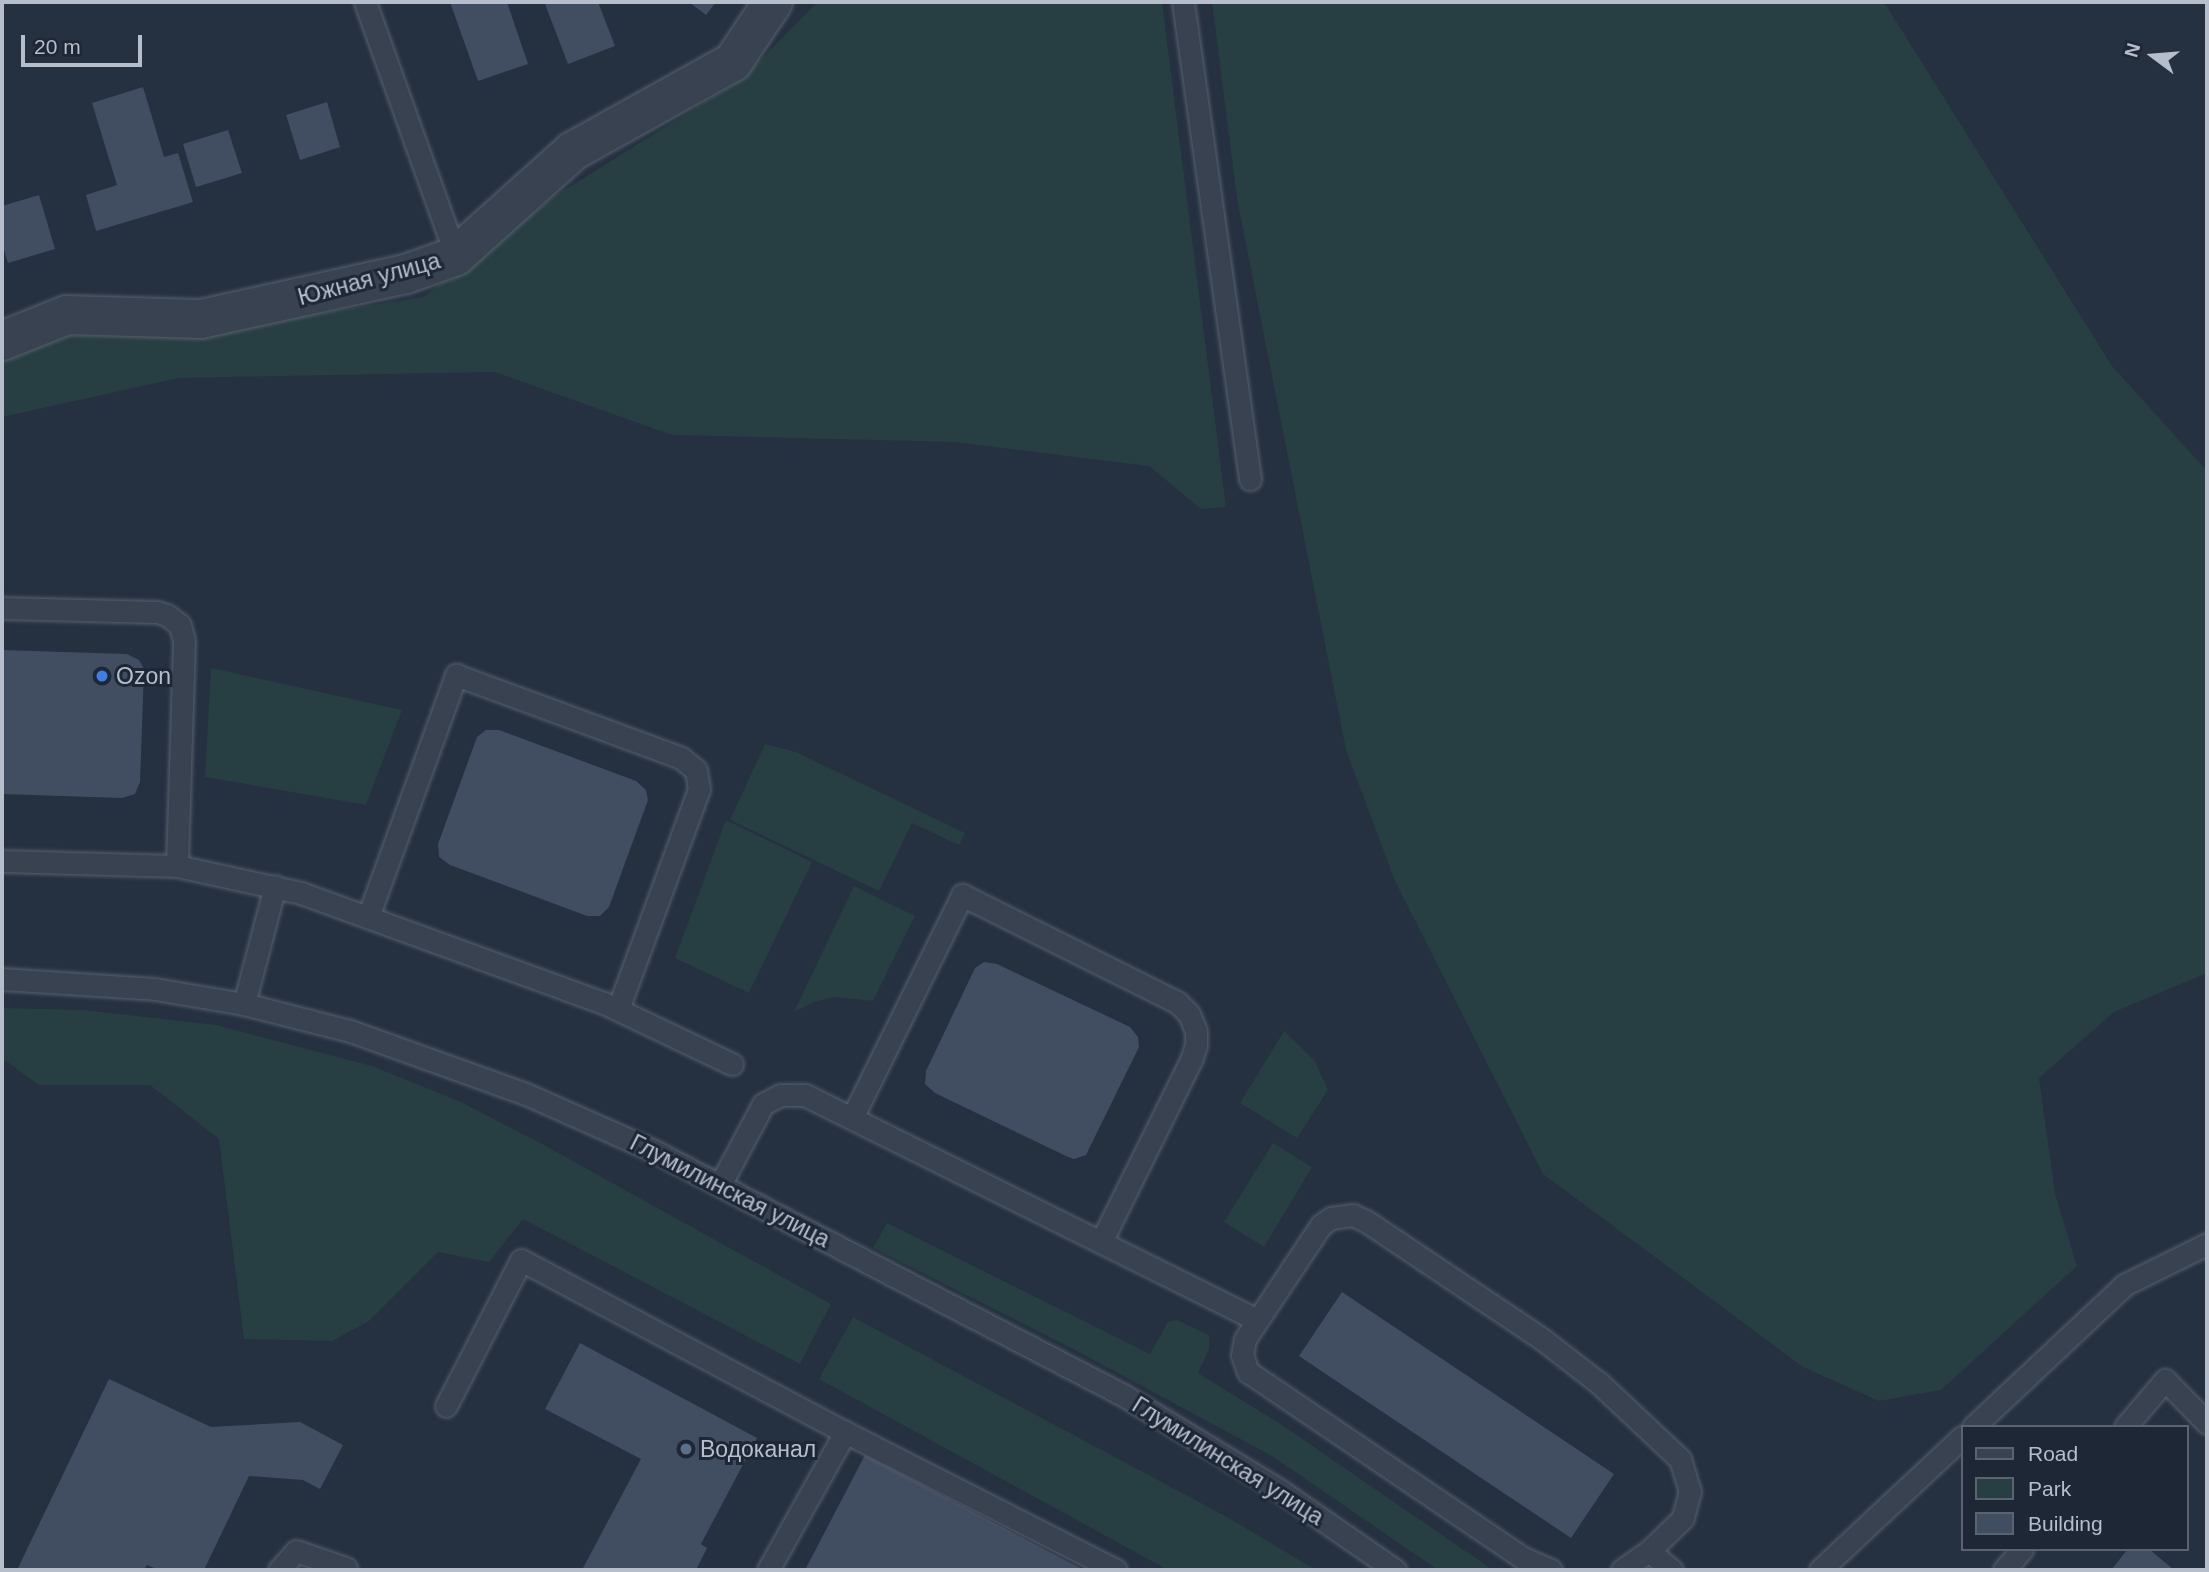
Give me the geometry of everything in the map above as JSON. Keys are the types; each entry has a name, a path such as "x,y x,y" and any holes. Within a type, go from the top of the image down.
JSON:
{"street":[{"name":"Южная улица","path":"2,341 66,315 201,319 406,274 456,256 573,151 733,62 773,2"}],"lane":[{"path":"365,2 456,256"},
{"path":"1182,2 1250,479"},
{"path":"2,608 157,612 167,615 180,625 184,640 177,866"},
{"path":"368,917 456,675 481,684 681,758 696,769 699,789 618,1009"},
{"path":"2,861 177,866 275,886 368,917 618,1009 733,1065"},
{"path":"244,1004 275,886"},
{"path":"852,1118 962,895 1177,1002 1189,1014 1196,1031 1196,1045 1101,1242"},
{"name":"Глумилинская улица","path":"2,979 155,989 244,1004 350,1031 472,1073 601,1127 720,1185 1123,1395 1281,1491 1395,1570"},
{"path":"720,1185 756,1113 775,1097 792,1093 805,1095 1258,1320"},
{"path":"1551,1570 1523,1558 1254,1378 1244,1365 1242,1355 1245,1339 1321,1226 1341,1216 1366,1220 1557,1350 1599,1383 1680,1460 1688,1480 1688,1506 1677,1527 1622,1570"},
{"path":"1975,1425 2124,1285 2207,1244"},
{"path":"446,1406 521,1260 845,1432 1116,1570"},
{"path":"2128,1425 2165,1380 2207,1423"},
{"path":"768,1570 845,1432"},
{"path":"1820,1570 1960,1439"},
{"path":"279,1570 296,1551 346,1567"},
{"path":"1649,1551 1672,1570"},
{"path":"2004,1570 2020,1551"}],"green space":[{"path":"817,2 1162,2 1226,507 1201,509 1149,466 954,442 672,435 495,372 179,378 2,417 2,356 50,336 178,335 423,297 558,194 742,79"},
{"path":"1212,2 1884,2 2112,366 2207,471 2207,973 2114,1012 2039,1078 2055,1193 2077,1266 1941,1390 1879,1401 1803,1367 1543,1174 1395,881 1346,750 1237,199"},
{"path":"211,668 402,710 366,805 205,777"},
{"path":"765,744 796,752 965,833 959,845 912,823 879,891 730,820"},
{"path":"726,820 812,862 749,993 675,958"},
{"path":"854,886 915,916 873,1001 835,997 814,1002 794,1012"},
{"path":"2,1008 83,1010 216,1025 372,1066 461,1102 544,1145 831,1304 800,1364 523,1219 489,1262 438,1252 369,1321 332,1341 244,1339 219,1139 150,1085 39,1085 6,1061 2,1061"},
{"path":"1284,1031 1315,1061 1328,1090 1297,1138 1240,1103"},
{"path":"1273,1143 1312,1167 1264,1247 1224,1222"},
{"path":"887,1223 1150,1354 1168,1322 1177,1320 1209,1335 1209,1349 1198,1373 1282,1425 1493,1570 1438,1570 1272,1456 1073,1349 873,1248"},
{"path":"853,1317 1229,1518 1316,1570 1168,1570 819,1379"}],"building":[{"path":"450,2 507,2 528,64 478,81"},
{"path":"598,2 615,46 568,64 545,4"},
{"path":"689,2 716,2 706,15"},
{"path":"143,87 164,157 178,153 193,202 96,231 86,195 117,185 92,103"},
{"path":"327,102 340,147 300,160 286,115"},
{"path":"228,130 242,173 196,187 183,144"},
{"path":"39,195 55,249 8,263 2,243 2,206"},
{"path":"2,650 127,654 139,660 144,669 140,782 135,794 122,798 2,794"},
{"path":"486,730 499,730 636,781 646,790 648,800 609,907 600,916 587,916 450,865 439,857 438,844 477,737"},
{"path":"984,962 997,964 1130,1027 1138,1037 1139,1047 1086,1155 1074,1159 1068,1157 935,1093 925,1084 926,1071 975,968"},
{"path":"1342,1292 1614,1474 1571,1538 1299,1356"},
{"name":"Водоканал","path":"580,1343 757,1438 701,1544 707,1548 696,1570 582,1570 641,1459 545,1409"},
{"path":"109,1379 211,1427 300,1422 343,1445 320,1489 303,1480 249,1476 204,1570 159,1570 147,1565 144,1570 17,1570"},
{"path":"865,1455 1084,1570 805,1570"},
{"path":"2126,1551 2151,1551 2174,1570 2111,1570"}],"place":[{"name":"Ozon","path":"102,676"},
{"name":"Водоканал","path":"686,1449"}]}
